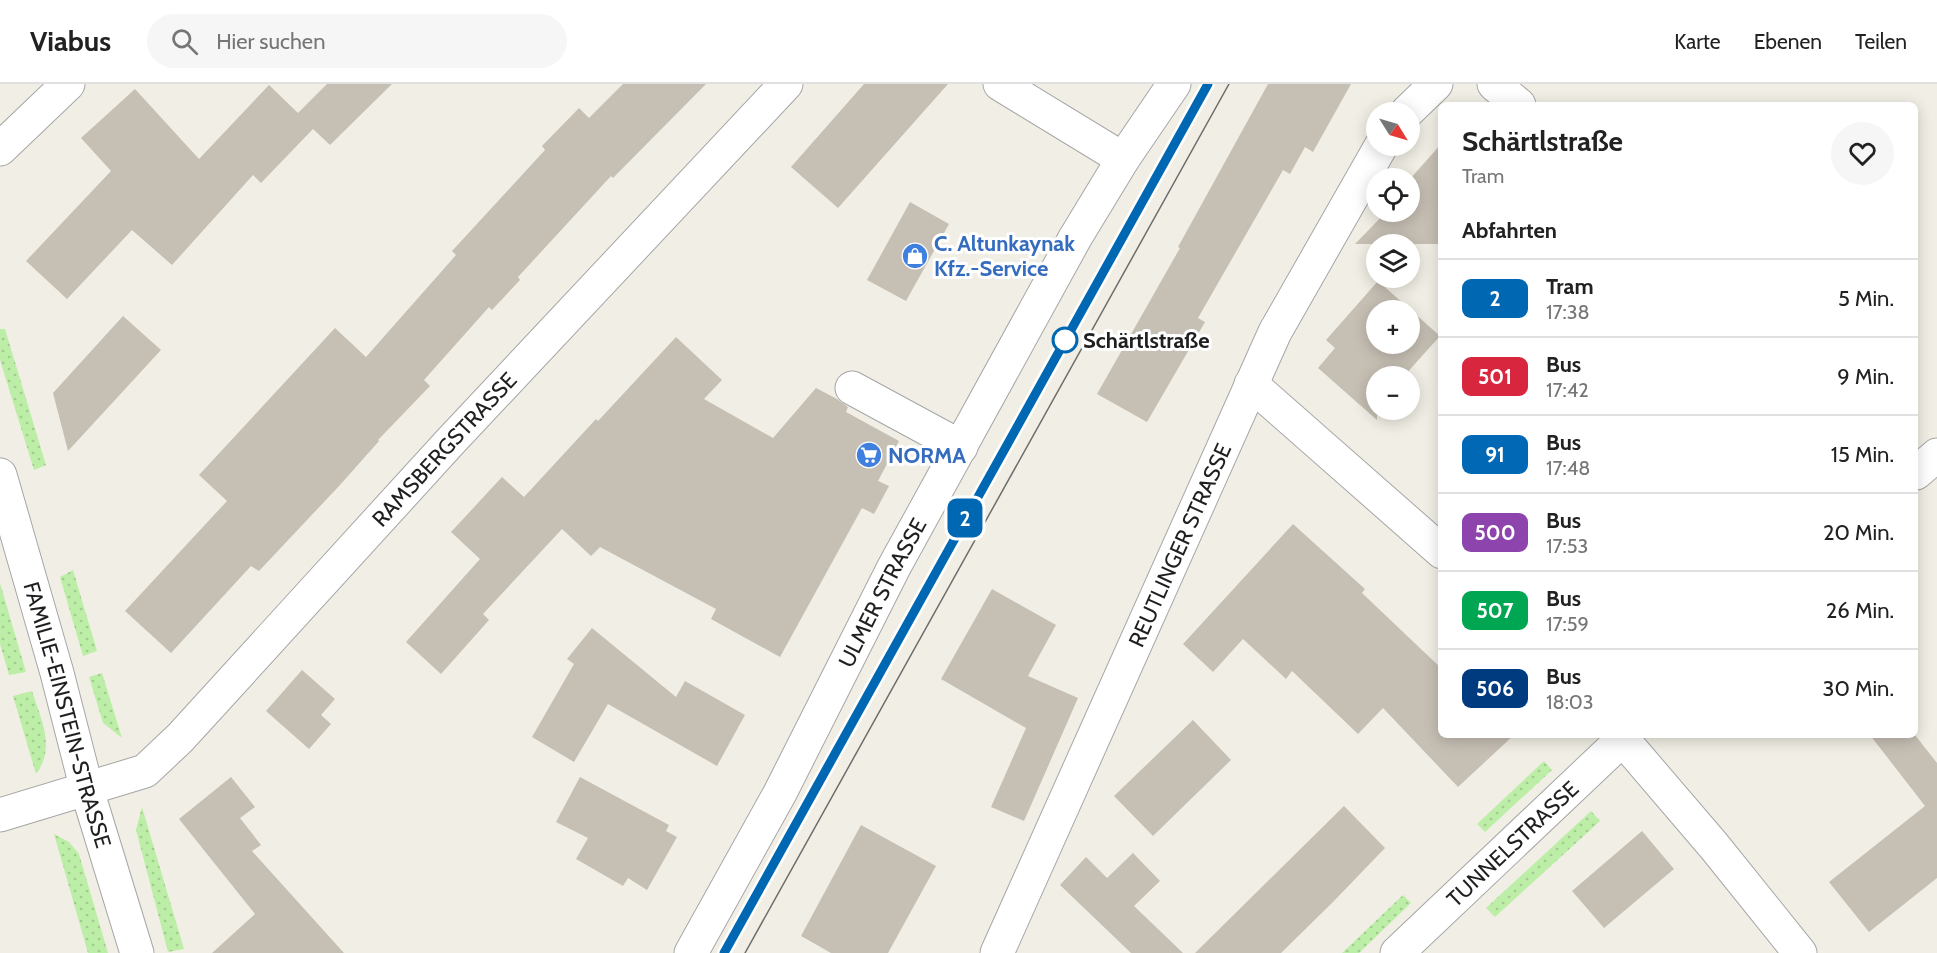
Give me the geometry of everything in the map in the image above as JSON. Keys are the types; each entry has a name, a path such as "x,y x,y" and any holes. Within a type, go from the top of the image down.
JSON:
{"street":[{"path":"0,149 68,84"},
{"name":"RAMSBERGSTRASSE","path":"0,814 145,771 180,738 441,451 786,84"},
{"path":"1000,84 1123,159"},
{"name":"ULMER STRASSE","path":"692,953 780,793 894,567 1075,238 1123,159 1174,84"},
{"path":"1417,102 1436,84"},
{"path":"1494,84 1515,102"},
{"name":"REUTLINGER STRASSE","path":"997,953 1275,332 1375,156"},
{"path":"1251,384 1438,548"},
{"path":"852,387 961,447"},
{"path":"1918,471 1937,455"},
{"name":"FAMILIE-EINSTEIN-STRASSE","path":"0,475 57,673 87,790 137,953"},
{"name":"TUNNELSTRASSE","path":"1397,953 1621,738"},
{"path":"1625,738 1800,953"}],"green space":[{"path":"0,329 5,329 46,465 34,470 0,360"},
{"path":"73,570 97,651 83,656 60,577"},
{"path":"0,583 26,672 9,675 0,644"},
{"path":"102,673 122,738 103,723 89,677"},
{"path":"32,691 45,733 46,744 42,764 36,774 13,696"},
{"path":"1544,761 1552,770 1485,832 1477,824"},
{"path":"142,807 184,949 168,952 136,830"},
{"path":"1591,811 1600,821 1495,917 1486,908"},
{"path":"54,834 69,842 79,854 108,953 88,953"},
{"path":"1403,895 1411,903 1359,953 1342,953"}],"building":[{"path":"327,84 392,84 330,145 313,129 261,183 253,175 172,265 132,230 67,299 26,261 111,171 81,138 135,89 199,159 269,85 298,113"},
{"path":"623,84 706,84 613,178 611,176 518,277 520,280 492,310 489,307 424,380 430,386 378,440 340,485 259,571 251,566 171,653 125,611 227,501 199,475 335,328 366,357 456,255 452,251 545,150 542,146 579,108 589,118"},
{"path":"864,84 948,84 838,208 791,167"},
{"path":"1268,84 1351,84 1313,152 1305,147 1290,174 1283,170 1198,318 1205,322 1147,422 1097,394 1180,248 1178,247"},
{"path":"1438,148 1438,244 1420,244 1420,234 1366,234 1366,244 1355,244 1376,222 1420,222 1420,168"},
{"path":"910,202 949,224 906,301 867,280"},
{"path":"1372,288 1386,288 1399,300 1366,300 1366,354 1420,354 1420,318 1438,334 1438,338 1413,366 1366,366 1366,410 1318,368 1335,348 1326,340"},
{"path":"123,316 161,350 68,451 53,393"},
{"path":"676,337 722,380 704,399 773,438 816,388 848,407 846,412 899,441 878,481 889,486 874,514 862,508 780,657 711,619 716,609 600,547 591,556 562,529 483,614 489,620 441,674 406,642 480,559 451,532 502,477 524,497"},
{"path":"1293,524 1365,589 1362,593 1438,665 1438,738 1511,738 1458,787 1383,708 1358,734 1292,671 1286,679 1243,639 1213,672 1183,644"},
{"path":"992,589 1056,625 1028,676 1078,698 1024,821 991,807 1026,728 941,679"},
{"path":"592,628 676,697 685,681 745,715 717,766 608,704 574,762 532,737 574,664 567,659"},
{"path":"302,670 335,699 321,715 331,724 309,749 266,711"},
{"path":"1193,720 1231,760 1153,836 1114,796"},
{"path":"1872,738 1917,738 1937,763 1937,878 1869,932 1829,882 1925,806"},
{"path":"231,777 255,807 240,818 261,845 252,851 344,953 212,953 255,914 179,819"},
{"path":"580,777 669,825 666,831 677,837 647,890 628,878 623,886 576,859 588,838 556,822"},
{"path":"1344,806 1385,848 1333,902 1281,953 1195,953"},
{"path":"861,825 936,866 888,953 831,953 801,936"},
{"path":"1642,831 1674,869 1604,928 1572,891"},
{"path":"1133,853 1160,881 1134,906 1183,953 1131,953 1060,885 1086,857 1107,878"}],"tram line":[{"path":"724,953 1208,84"},
{"name":"2","path":"724,953 1208,84"},
{"path":"745,953 1229,84"}],"place":[{"name":"C. Altunkaynak Kfz.-Service","path":"915,256"},
{"name":"Schärtlstraße","path":"1065,340"},
{"name":"NORMA","path":"869,455"}]}
